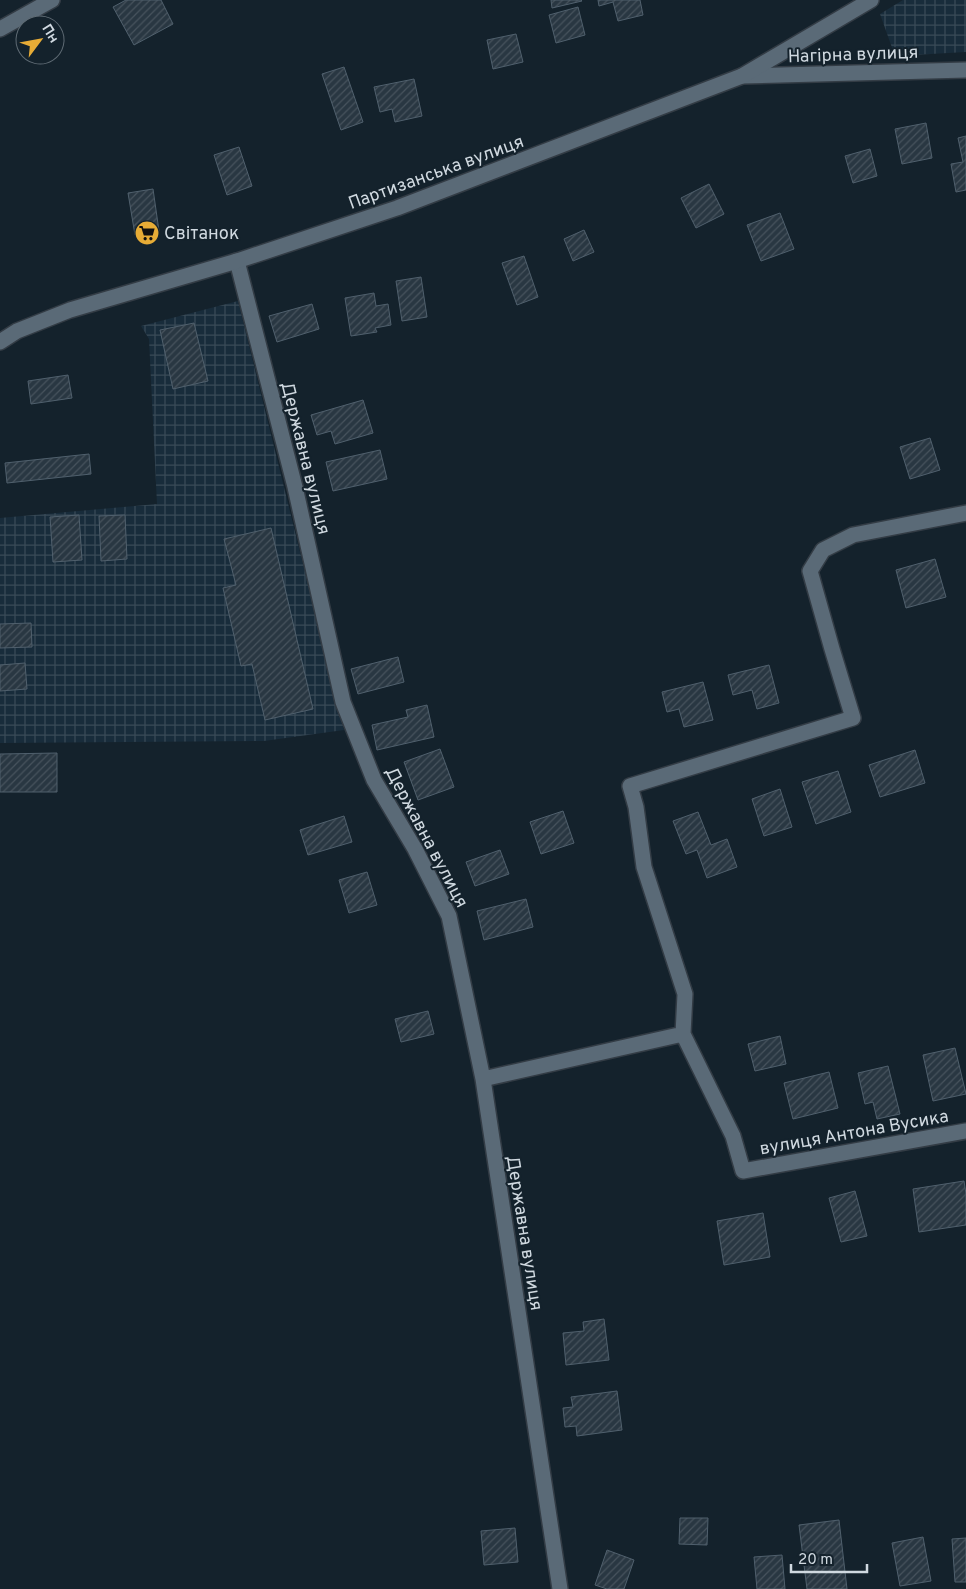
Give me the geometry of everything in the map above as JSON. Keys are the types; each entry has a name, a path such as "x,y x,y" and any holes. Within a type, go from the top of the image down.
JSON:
{"street":[{"path":"0,29 52,0"},
{"name":"Партизанська вулиця","path":"0,342 17,330 70,310 237,261 397,208 742,76 871,0"},
{"name":"Нагірна вулиця","path":"742,76 966,70"},
{"name":"Державна вулиця","path":"237,261 295,487 343,702 374,780 415,849 449,916 483,1079 560,1589"},
{"path":"483,1079 683,1034 685,994 644,866 636,807 630,786 853,718 810,571 823,550 853,534 966,513"},
{"name":"вулиця Антона Вусика","path":"683,1034 733,1136 743,1171 966,1131"}],"shaded area":[{"path":"903,0 966,0 966,52 895,56 880,14"},
{"path":"238,301 344,730 264,741 0,743 0,518 157,504 149,339 141,326"}],"building":[{"path":"126,0 161,0 173,24 134,45 113,7"},
{"path":"551,0 581,0 582,1 552,8"},
{"path":"598,0 640,0 643,15 618,21 613,2 599,6"},
{"path":"578,7 585,35 556,43 549,15"},
{"path":"516,34 523,62 493,69 487,40"},
{"path":"344,67 363,122 341,130 322,74"},
{"path":"414,79 422,116 395,122 392,109 380,112 374,87"},
{"path":"926,123 932,158 902,164 895,129"},
{"path":"966,136 966,190 956,192 951,164 963,162 958,138"},
{"path":"239,147 252,186 227,195 214,155"},
{"path":"870,149 877,176 853,183 845,156"},
{"path":"709,184 724,214 696,228 681,198"},
{"path":"153,189 159,231 135,235 128,193"},
{"path":"780,213 794,249 761,261 747,225"},
{"path":"584,230 594,252 573,261 564,239"},
{"path":"524,256 538,297 517,305 502,263"},
{"path":"421,277 427,317 402,321 396,281"},
{"path":"374,293 376,306 388,304 391,325 375,328 377,332 351,336 345,298"},
{"path":"312,304 319,329 277,342 269,316"},
{"path":"194,323 208,381 173,389 160,330"},
{"path":"68,375 72,398 31,404 28,381"},
{"path":"363,400 373,433 335,444 331,431 317,435 311,415"},
{"path":"930,438 940,470 910,479 900,447"},
{"path":"380,450 387,479 333,491 326,462"},
{"path":"89,454 91,474 7,483 5,463"},
{"path":"79,515 82,560 53,562 50,517"},
{"path":"125,515 127,559 101,561 99,516"},
{"path":"271,528 313,709 265,720 252,664 241,666 223,588 236,585 224,539"},
{"path":"935,559 946,597 906,608 896,570"},
{"path":"31,623 32,647 0,648 0,624"},
{"path":"398,657 404,682 358,694 351,669"},
{"path":"25,663 27,689 0,691 0,665"},
{"path":"769,665 779,703 757,709 752,690 733,695 728,675"},
{"path":"703,682 713,720 684,727 679,709 667,712 662,692"},
{"path":"427,705 434,737 377,750 372,725 408,717 406,710"},
{"path":"440,749 454,787 418,800 404,762"},
{"path":"915,750 925,783 880,797 869,765"},
{"path":"57,753 57,792 0,792 0,754"},
{"path":"838,771 851,812 816,824 802,782"},
{"path":"780,789 792,827 764,836 752,799"},
{"path":"563,811 574,843 541,854 530,822"},
{"path":"698,812 711,845 727,839 737,867 707,878 697,850 686,854 673,821"},
{"path":"344,816 352,842 308,855 300,830"},
{"path":"500,850 509,874 475,886 466,862"},
{"path":"367,872 377,905 349,913 339,880"},
{"path":"526,899 533,927 484,940 477,911"},
{"path":"428,1011 434,1034 401,1042 395,1019"},
{"path":"780,1036 786,1064 755,1071 748,1044"},
{"path":"955,1048 966,1094 933,1101 923,1055"},
{"path":"888,1066 900,1114 877,1119 873,1102 865,1104 858,1073"},
{"path":"829,1072 838,1108 793,1119 784,1083"},
{"path":"964,1181 966,1225 919,1232 913,1189"},
{"path":"855,1191 867,1236 841,1242 829,1198"},
{"path":"763,1213 770,1257 724,1265 717,1221"},
{"path":"604,1319 609,1360 566,1365 563,1333 584,1331 583,1322"},
{"path":"617,1391 622,1430 577,1436 576,1426 565,1427 563,1408 573,1407 571,1397"},
{"path":"680,1518 708,1518 707,1545 679,1544"},
{"path":"839,1520 847,1589 807,1589 799,1525"},
{"path":"515,1528 518,1562 484,1565 481,1531"},
{"path":"923,1537 931,1581 900,1586 892,1543"},
{"path":"966,1538 966,1582 955,1582 952,1539"},
{"path":"607,1550 634,1560 624,1589 607,1589 595,1585"},
{"path":"782,1555 785,1589 757,1589 754,1557"}],"place":[{"name":"Світанок","path":"147,233"}]}
